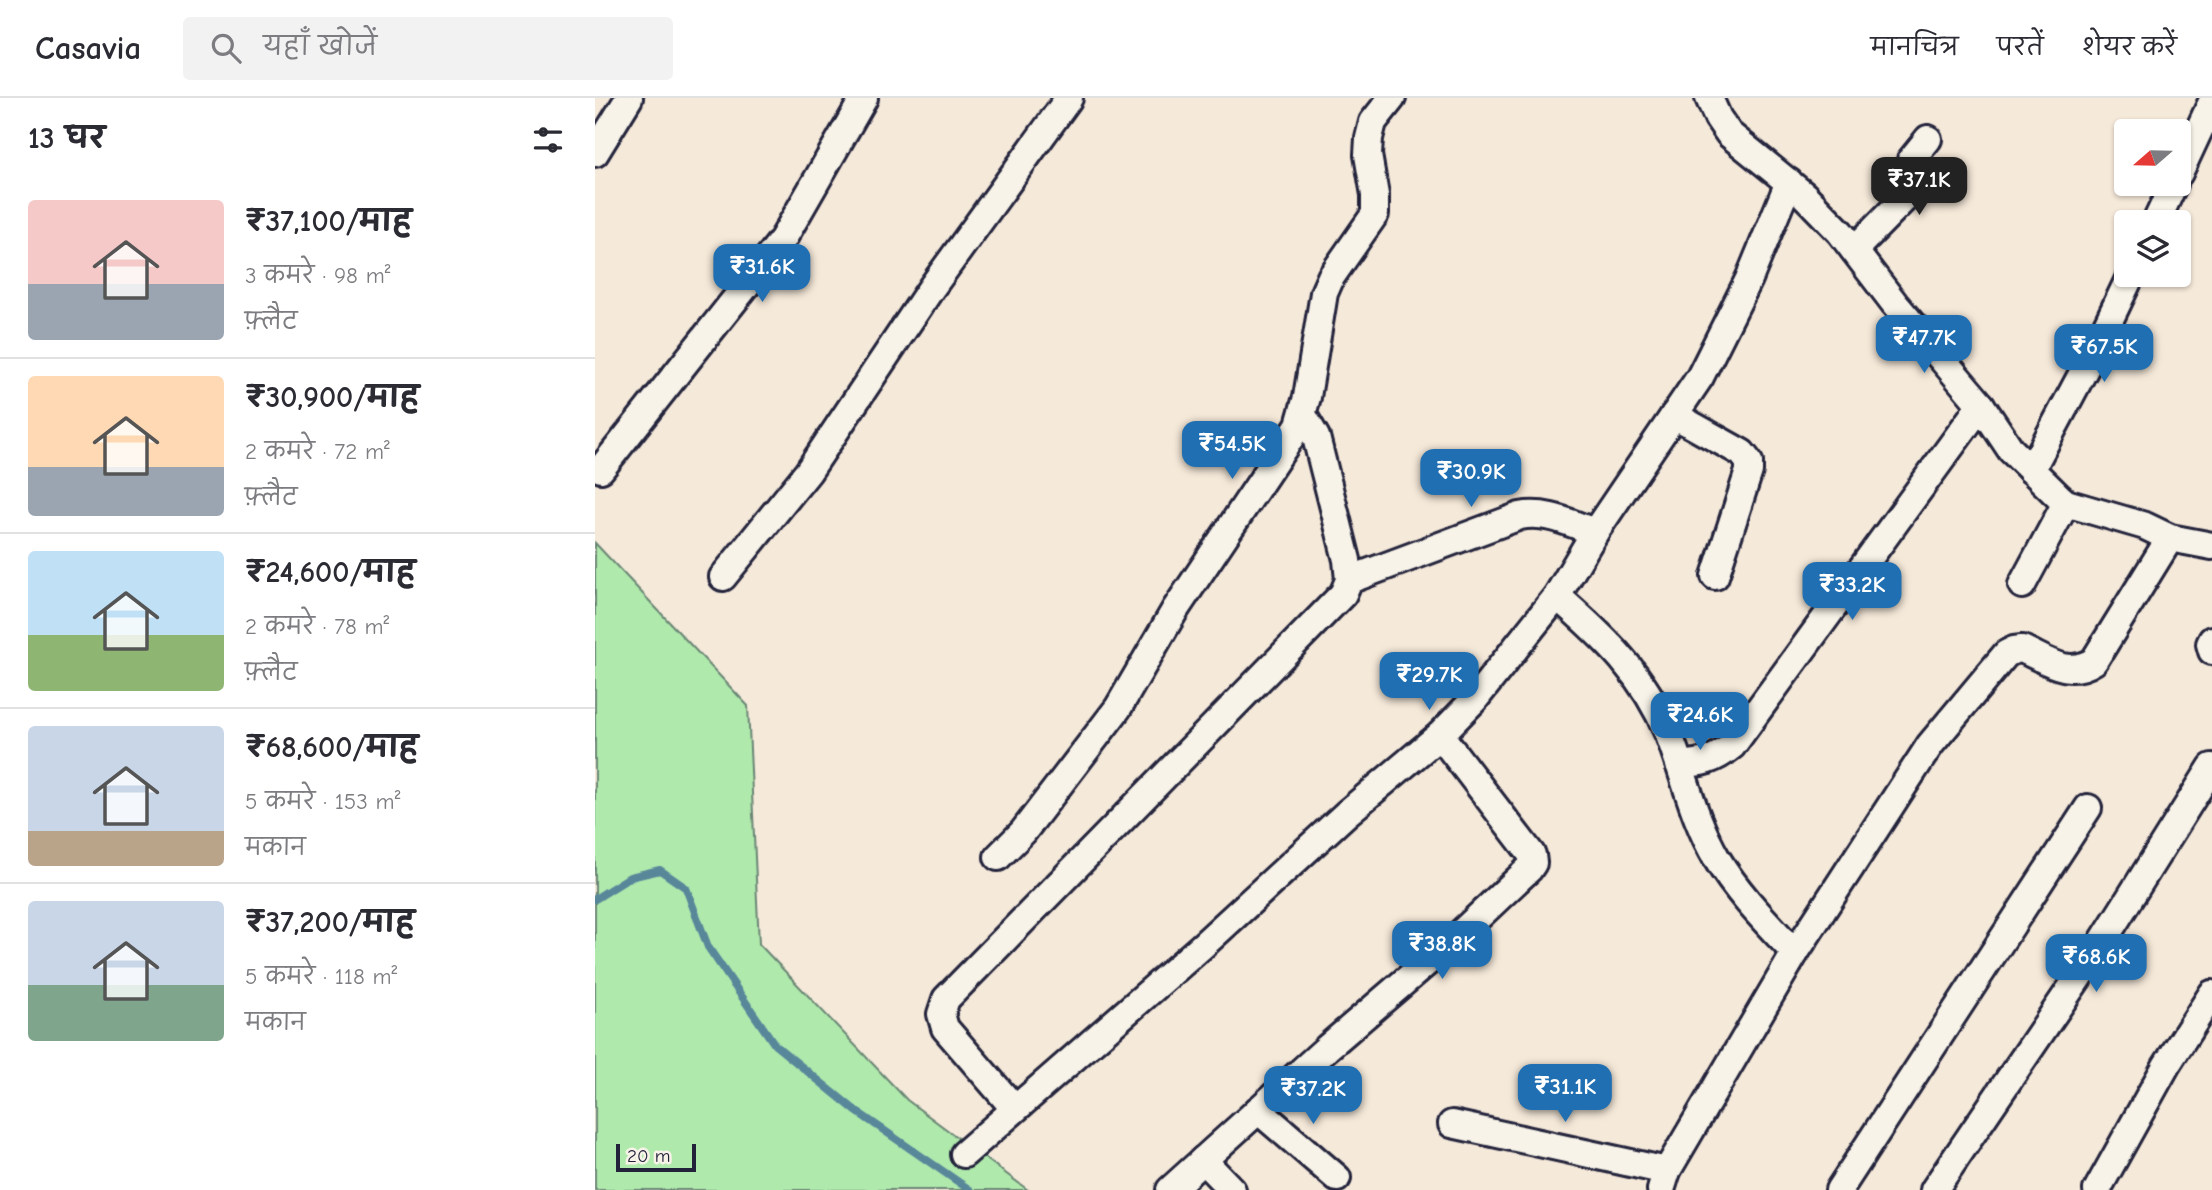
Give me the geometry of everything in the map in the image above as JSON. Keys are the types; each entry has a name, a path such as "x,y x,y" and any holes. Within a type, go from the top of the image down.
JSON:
{"street":[{"path":"595,153 629,98"},
{"path":"601,469 783,239 864,98"},
{"path":"723,577 808,472 932,287 1069,98"},
{"path":"998,857 1023,832 1118,708 1175,610 1299,425 1324,293 1331,277 1375,214 1375,195 1368,155 1369,138 1373,122 1392,98"},
{"path":"1709,98 1729,134 1789,182 1831,222 1895,304 1981,405 2011,450 2066,503 2145,526 2170,538 2212,546"},
{"path":"2191,147 2212,102"},
{"path":"1854,250 1905,198 1911,160 1928,139"},
{"path":"964,1154 1202,946 1347,814 1440,735 1475,699 1557,596 1595,532 1700,377 1743,292 1789,182"},
{"path":"2032,470 2125,287"},
{"path":"1679,764 1700,764 1717,757 1732,746 1981,405"},
{"path":"1014,1108 945,1028 941,1014 946,999 1322,617 1343,594 1349,580 1347,560 1316,437 1303,415"},
{"path":"1674,415 1742,453 1749,462 1749,471 1715,576"},
{"path":"2022,585 2066,503"},
{"path":"1349,580 1520,516 1535,513 1549,515 1595,532"},
{"path":"1453,1124 1664,1181 1795,953 1930,745 2006,654 2022,649 2072,670 2083,668 2094,661 2170,538"},
{"path":"1557,596 1625,660 1648,693 1668,733 1696,818 1717,859 1742,896 1795,953"},
{"path":"2212,639 2212,651"},
{"path":"1170,1190 1461,934 1533,863 1532,855 1440,735"},
{"path":"1934,1190 2101,944 2212,767"},
{"path":"1839,1190 2088,808"},
{"path":"2097,1190 2166,1066 2212,993"},
{"path":"1258,1110 1337,1178"},
{"path":"1203,1160 1232,1190"}],"green space":[{"path":"595,543 748,706 759,944 907,1100 1028,1190 595,1190"}],"waterway":[{"path":"595,899 630,877 660,870 686,888 708,947 775,1045 856,1111 970,1190"}]}
